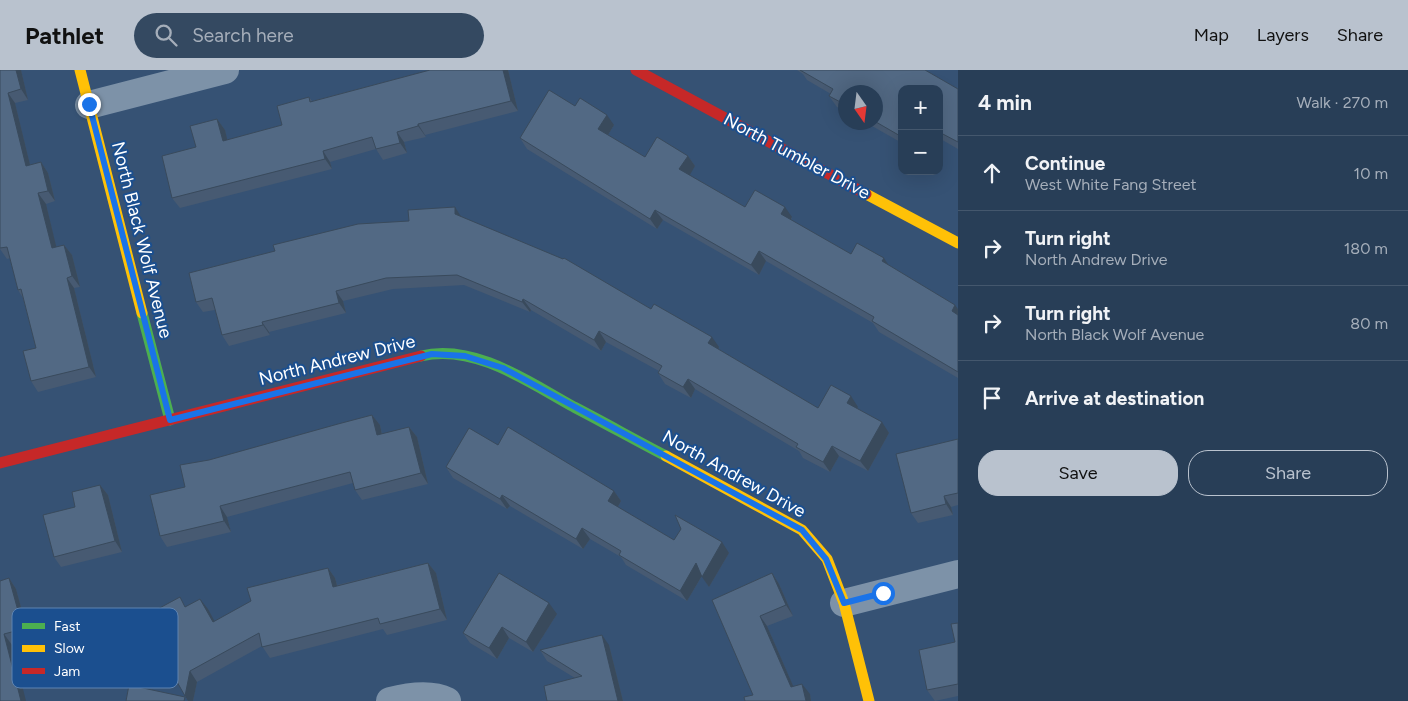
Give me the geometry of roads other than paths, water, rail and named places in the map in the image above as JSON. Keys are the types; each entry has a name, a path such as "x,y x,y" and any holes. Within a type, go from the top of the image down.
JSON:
{"street":[{"name":"North Black Wolf Avenue","path":"80,70 170,420"},
{"path":"89,104 225,70"},
{"name":"North Tumbler Drive","path":"636,70 958,242"},
{"name":"North Andrew Drive","path":"0,463 432,354 465,356 503,368 802,530 826,559 844,603 869,701"},
{"path":"844,603 958,574"},
{"path":"390,701 406,697 442,698 447,701"}]}
